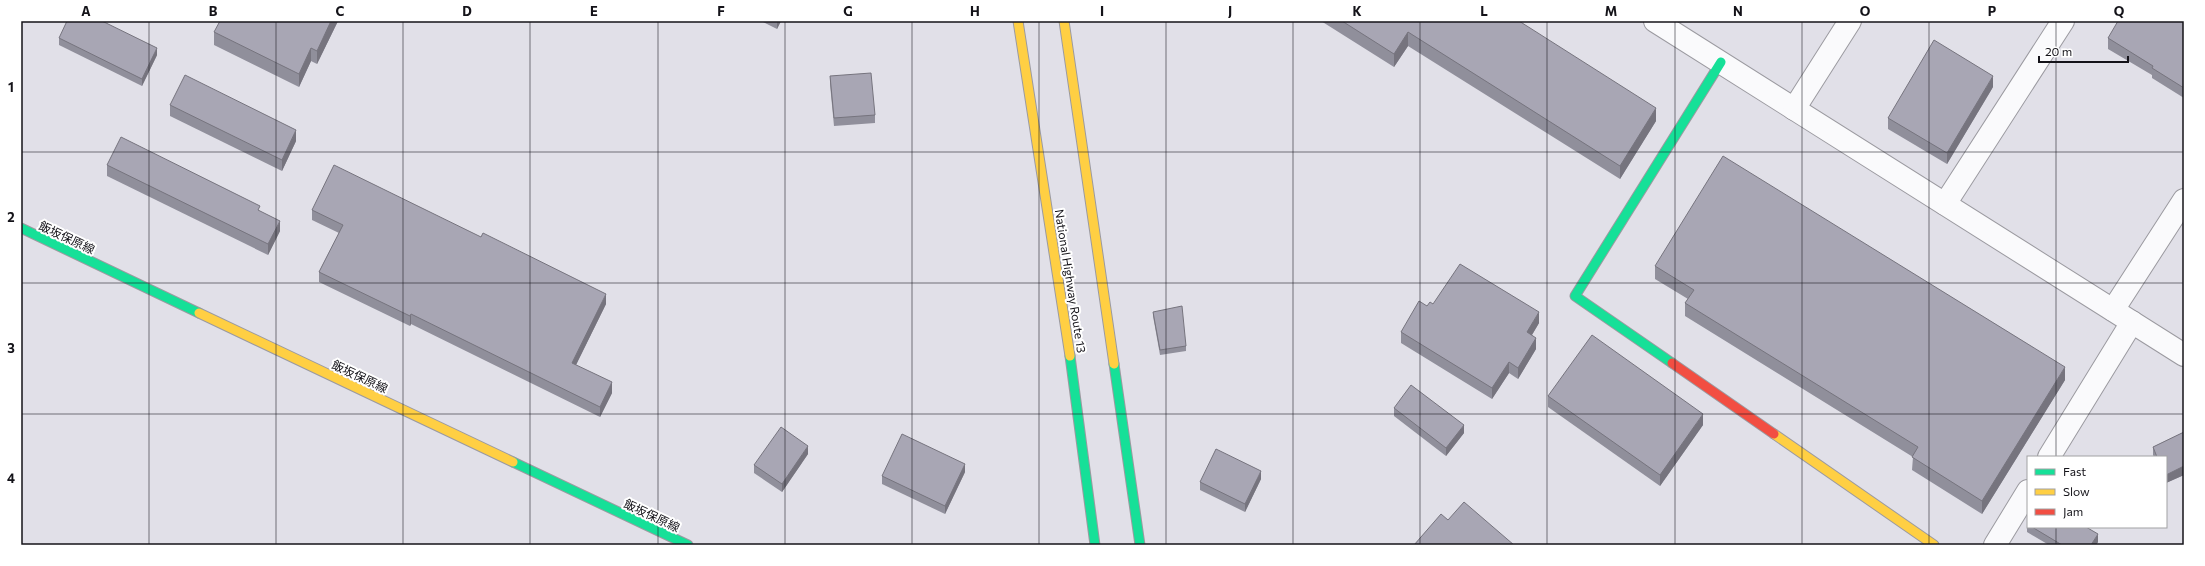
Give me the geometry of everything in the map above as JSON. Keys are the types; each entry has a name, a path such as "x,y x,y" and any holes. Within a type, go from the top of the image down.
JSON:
{"main road":[{"name":"National Highway Route 13","path":"1018,21 1066,318 1095,545"},
{"path":"1064,21 1140,545"},
{"path":"1720,62 1575,296 1934,545"},
{"name":"飯坂保原線","path":"21,228 688,545"}],"street":[{"path":"1655,21 2184,355"},
{"path":"1794,109 1850,21"},
{"path":"1945,204 2063,21"},
{"path":"2113,310 2184,200"},
{"path":"2050,456 2132,322"},
{"path":"1995,545 2027,493"}],"building":[{"path":"67,21 102,21 157,48 142,79 59,38"},
{"path":"220,21 331,21 317,51 311,48 299,74 214,32"},
{"path":"1342,21 1519,21 1656,108 1620,166 1408,32 1394,54"},
{"path":"2118,21 2184,21 2184,88 2152,68 2153,66 2108,38"},
{"path":"1934,40 1993,76 1947,153 1888,118"},
{"path":"871,73 875,115 834,118 830,76"},
{"path":"185,75 296,130 282,160 170,105"},
{"path":"121,137 260,206 258,210 280,221 268,244 107,165"},
{"path":"1723,156 2065,367 1982,501 1912,457 1918,447 1685,303 1694,290 1655,266"},
{"path":"334,165 481,237 483,233 606,294 572,363 612,382 600,407 411,314 410,316 319,272 343,225 312,210"},
{"path":"1460,264 1539,312 1527,332 1536,338 1518,368 1509,362 1492,388 1401,332 1419,301 1427,306 1430,302 1433,304"},
{"path":"1182,306 1186,346 1160,350 1153,312"},
{"path":"1592,335 1703,414 1660,475 1548,396"},
{"path":"1411,385 1464,425 1446,448 1394,408"},
{"path":"781,427 808,446 782,484 754,465"},
{"path":"2184,432 2184,466 2167,474 2167,456 2157,456 2153,447"},
{"path":"902,434 965,464 945,506 882,476"},
{"path":"1216,449 1261,471 1245,504 1200,482"},
{"path":"1464,502 1514,545 1414,545 1441,514 1448,520"},
{"path":"2034,528 2088,528 2098,534 2091,545 2062,545"}],"traffic: fast":[{"path":"1672,363 1575,296 1721,62"},
{"path":"21,228 199,313"},
{"path":"1070,356 1095,545"},
{"path":"1114,364 1140,545"},
{"path":"513,462 688,545"}],"traffic: slow":[{"path":"1018,21 1070,356"},
{"path":"1064,21 1114,364"},
{"path":"199,313 513,462"},
{"path":"1774,434 1934,545"}],"traffic: jam":[{"path":"1672,363 1774,434"}]}
